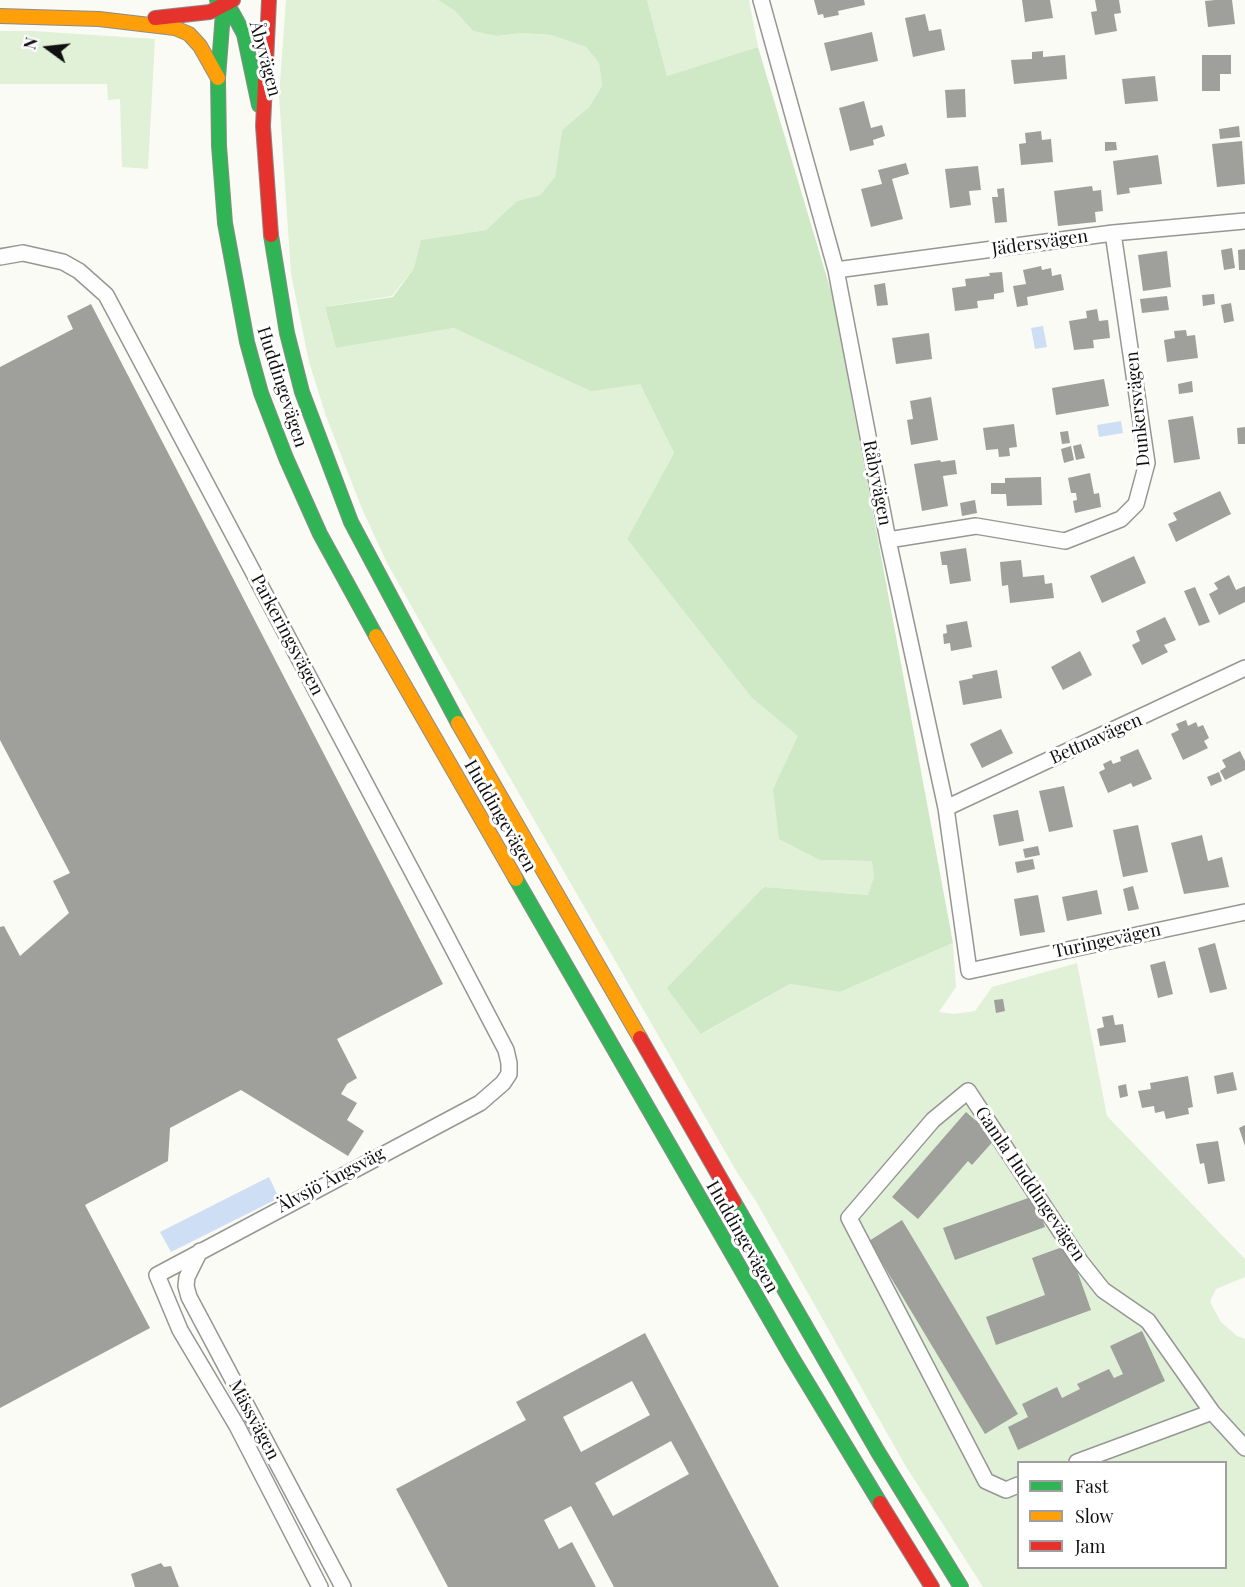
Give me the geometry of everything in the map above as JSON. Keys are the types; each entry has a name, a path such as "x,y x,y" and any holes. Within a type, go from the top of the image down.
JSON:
{"main road":[{"name":"Huddingevägen","path":"269,0 263,126 267,206 287,333 319,441 351,522 430,675 878,1452 961,1587"},
{"name":"Huddingevägen","path":"225,1 218,78 219,146 225,223 240,312 261,393 286,458 320,534 356,602 791,1356 932,1587"},
{"name":"Åbyvägen","path":"225,1 244,34 263,126"},
{"path":"122,21 210,12 225,1"},
{"path":"0,16 160,24 189,34 209,59 218,78"},
{"path":"791,1356 799,1394 884,1536"}],"street":[{"name":"Råbyvägen","path":"762,0 836,270 888,540 946,808 969,971"},
{"name":"Jädersvägen","path":"836,270 1113,234 1245,220"},
{"name":"Dunkersvägen","path":"888,540 976,526 1065,541 1121,519 1136,504 1147,464 1113,234"},
{"name":"Parkeringsvägen","path":"0,257 23,253 63,262 91,280 115,309 506,1050 509,1074 503,1083"},
{"name":"Bettnavägen","path":"946,808 1245,668"},
{"name":"Turingevägen","path":"969,971 1245,912"},
{"name":"Älvsjö Ängsväg","path":"157,1275 480,1103 503,1083"},
{"name":"Gamla Huddingevägen","path":"1017,1485 1006,1490 986,1480 849,1218 933,1120 968,1090 1080,1261 1103,1290 1148,1321 1212,1412 1245,1448"},
{"name":"Mässvägen","path":"200,1251 187,1277 186,1286 189,1297 343,1587"},
{"name":"Mässvägen","path":"157,1275 180,1330 237,1426 320,1587"},
{"path":"1080,1461 1212,1412"}],"green space":[{"path":"286,0 438,0 455,11 473,31 499,36 522,33 551,35 586,47 599,63 602,86 589,107 562,130 555,177 540,195 517,201 486,230 421,240 414,268 392,296 325,307 336,348 454,328 519,356 640,384 674,453 627,539 751,697 799,736 773,789 820,860 872,861 874,877 869,895 763,887 702,1034 790,984 840,992 953,943 956,987 939,1012 954,1014 975,1011 992,987 1077,963 1107,1116 1245,1259 1245,1277 1216,1289 1210,1302 1221,1322 1237,1336 1245,1339 1245,1587 983,1587 905,1465 757,1203 738,1174 387,563 362,509 326,416 309,362 291,274 279,96"},
{"path":"438,0 647,0 667,76 758,47 833,298 953,943 840,992 790,984 701,1034 667,988 764,887 868,895 874,877 872,861 820,860 779,839 773,789 798,736 751,697 627,539 674,453 640,384 591,391 454,328 336,348 325,307 393,297 414,268 421,240 486,230 517,201 540,195 555,177 562,130 589,107 602,86 599,63 586,47 551,35 522,33 497,36 473,31 455,11"},
{"path":"647,0 749,0 758,47 667,76"},
{"path":"0,31 155,39 148,169 122,167 120,99 108,100 107,84 0,84"}],"water":[{"path":"1043,326 1047,347 1035,349 1031,328"},
{"path":"1121,421 1123,433 1099,437 1097,425"},
{"path":"269,1177 279,1198 171,1252 160,1232"}],"building":[{"path":"814,0 864,0 865,5 838,11 839,15 824,18 823,14 818,15"},
{"path":"1022,0 1050,0 1053,18 1025,22"},
{"path":"1095,0 1119,0 1121,13 1114,14 1117,31 1095,35 1091,12 1097,11"},
{"path":"1232,0 1235,24 1208,27 1205,1"},
{"path":"925,14 929,31 941,29 945,50 913,57 905,18"},
{"path":"872,32 878,61 831,71 824,43"},
{"path":"1043,51 1043,57 1065,55 1067,79 1014,84 1011,60 1032,59 1032,52"},
{"path":"1202,55 1231,55 1231,74 1220,74 1220,91 1202,91"},
{"path":"1155,76 1158,101 1125,104 1122,79"},
{"path":"965,89 966,117 947,118 945,90"},
{"path":"864,101 871,128 882,125 885,136 873,140 874,145 850,151 839,108"},
{"path":"1239,126 1240,137 1220,139 1219,129"},
{"path":"1041,131 1042,140 1051,139 1053,162 1021,165 1019,144 1026,143 1025,133"},
{"path":"1242,141 1245,184 1217,187 1212,144"},
{"path":"1105,142 1116,142 1117,150 1105,151"},
{"path":"1158,155 1162,184 1129,188 1130,193 1117,195 1113,161"},
{"path":"906,163 909,174 892,179 903,219 871,227 861,189 882,184 878,170"},
{"path":"978,166 981,190 969,191 971,205 950,208 945,169"},
{"path":"1092,186 1093,191 1101,190 1103,211 1095,212 1096,222 1058,226 1054,191"},
{"path":"1004,188 1007,222 995,223 992,197 998,197 997,189"},
{"path":"1232,248 1235,268 1224,270 1221,250"},
{"path":"1245,249 1245,270 1239,270 1238,250"},
{"path":"1167,251 1171,287 1143,291 1138,255"},
{"path":"1041,266 1042,270 1051,268 1052,276 1061,274 1064,290 1027,297 1028,305 1017,307 1013,286 1026,284 1023,270"},
{"path":"1002,272 1004,292 994,294 994,299 977,301 978,308 955,311 952,288 966,286 965,279"},
{"path":"885,283 888,305 877,306 874,285"},
{"path":"1214,294 1215,304 1203,306 1202,295"},
{"path":"1167,296 1169,310 1142,313 1140,299"},
{"path":"1231,303 1234,321 1224,323 1221,305"},
{"path":"91,304 443,984 337,1039 357,1078 347,1084 341,1094 357,1103 347,1120 364,1131 348,1156 241,1090 170,1128 168,1161 85,1205 150,1328 0,1408 0,927 4,926 20,956 69,913 53,881 70,873 0,740 0,367 73,329 67,316"},
{"path":"1097,309 1099,321 1108,320 1110,338 1093,340 1094,348 1074,350 1069,321 1087,318 1086,311"},
{"path":"1186,330 1187,336 1195,335 1198,358 1167,362 1164,340 1175,338 1174,331"},
{"path":"929,333 932,359 896,364 892,338"},
{"path":"1104,379 1109,406 1056,415 1052,388"},
{"path":"1192,381 1193,392 1179,394 1178,384"},
{"path":"931,397 938,440 911,445 907,420 913,419 910,401"},
{"path":"1193,416 1200,459 1174,463 1168,420"},
{"path":"1014,424 1017,447 1009,448 1010,456 999,457 998,449 986,450 983,428"},
{"path":"1245,427 1245,444 1238,444 1237,428"},
{"path":"1068,431 1070,443 1062,444 1060,432"},
{"path":"1081,444 1085,458 1076,460 1073,446"},
{"path":"1071,446 1074,460 1064,463 1061,449"},
{"path":"940,460 941,462 955,460 957,474 943,476 948,506 922,511 914,464"},
{"path":"1090,473 1094,494 1099,493 1101,507 1075,513 1073,501 1077,500 1076,493 1071,493 1068,478"},
{"path":"1041,477 1042,505 1007,506 1006,494 991,494 991,483 1005,483 1005,478"},
{"path":"1220,491 1231,514 1176,542 1168,524 1177,520 1173,513"},
{"path":"975,500 977,513 962,516 960,503"},
{"path":"966,548 971,581 950,584 947,565 942,565 940,552"},
{"path":"1134,556 1146,583 1102,603 1090,576"},
{"path":"1021,560 1023,577 1044,575 1045,584 1052,583 1054,598 1010,603 1008,585 1002,586 1000,562"},
{"path":"1229,575 1236,590 1245,586 1245,602 1219,615 1209,594 1218,589 1214,583"},
{"path":"1195,587 1210,622 1199,626 1184,591"},
{"path":"1165,617 1176,640 1164,645 1168,652 1142,665 1132,645 1140,641 1136,631"},
{"path":"967,621 972,647 951,651 950,643 944,644 943,634 947,633 946,625"},
{"path":"1080,651 1092,675 1063,690 1051,667"},
{"path":"997,670 1002,698 963,705 959,681 973,678 972,675"},
{"path":"1186,720 1188,726 1196,722 1198,727 1203,725 1209,738 1204,741 1208,748 1183,760 1171,734 1179,730 1176,724"},
{"path":"1001,729 1013,753 982,768 970,744"},
{"path":"1138,749 1152,779 1133,787 1131,783 1108,793 1099,772 1105,769 1103,764 1111,760 1113,764 1121,761 1120,757"},
{"path":"1240,751 1245,761 1245,770 1225,780 1220,771 1226,767 1222,760"},
{"path":"1219,772 1222,781 1211,786 1207,777"},
{"path":"1064,786 1073,827 1049,832 1039,791"},
{"path":"1018,810 1024,841 999,846 993,815"},
{"path":"1138,825 1148,872 1123,877 1113,830"},
{"path":"1202,835 1208,861 1222,857 1229,887 1184,894 1171,843"},
{"path":"1038,846 1040,855 1025,858 1023,849"},
{"path":"1033,859 1035,869 1017,873 1015,862"},
{"path":"1133,886 1139,909 1128,911 1123,889"},
{"path":"1097,890 1102,914 1067,921 1062,897"},
{"path":"1038,895 1045,932 1020,936 1014,899"},
{"path":"1215,943 1227,989 1210,993 1198,948"},
{"path":"1165,961 1173,994 1158,998 1150,965"},
{"path":"1003,999 1005,1011 996,1013 994,1000"},
{"path":"1113,1015 1115,1025 1123,1024 1126,1042 1100,1046 1097,1029 1104,1027 1102,1017"},
{"path":"1233,1072 1237,1090 1217,1094 1214,1076"},
{"path":"1188,1076 1193,1107 1188,1108 1189,1114 1166,1119 1164,1111 1155,1113 1154,1106 1142,1108 1138,1091 1151,1089 1150,1083"},
{"path":"1126,1084 1128,1096 1120,1098 1118,1086"},
{"path":"966,1112 996,1138 972,1165 968,1161 918,1219 892,1197"},
{"path":"1245,1125 1245,1146 1239,1128"},
{"path":"1218,1141 1225,1181 1208,1184 1204,1163 1200,1164 1196,1144"},
{"path":"1034,1196 1045,1227 955,1260 943,1228"},
{"path":"902,1220 1018,1414 985,1434 869,1241"},
{"path":"1068,1245 1091,1310 996,1345 986,1317 1045,1295 1032,1258"},
{"path":"1142,1331 1165,1381 1018,1450 1008,1427 1028,1417 1022,1404 1057,1387 1062,1398 1080,1389 1077,1384 1109,1369 1114,1378 1123,1374 1110,1346"},
{"path":"645,1333 779,1587 614,1587 571,1506 544,1520 559,1549 572,1542 596,1587 448,1587 396,1489 526,1420 516,1402","holes":["632,1381 650,1415 581,1452 563,1417","671,1441 689,1474 613,1516 595,1483"]},
{"path":"161,1563 164,1567 171,1566 179,1587 135,1587 131,1574"}],"traffic: fast":[{"path":"217,0 232,12 244,34 259,105"},
{"path":"224,0 218,78 219,146 225,223 247,342 261,393 286,458 320,534 376,636"},
{"path":"271,235 287,333 302,392 351,522 458,723"},
{"path":"516,879 791,1356 880,1503"},
{"path":"734,1202 878,1452 961,1587"}],"traffic: slow":[{"path":"0,16 99,19 175,28 189,34 200,46 218,78"},
{"path":"376,636 516,879"},
{"path":"458,723 640,1038"}],"traffic: jam":[{"path":"155,18 210,12 233,0"},
{"path":"269,0 263,126 271,235"},
{"path":"640,1038 734,1202"},
{"path":"880,1503 932,1587"}]}
